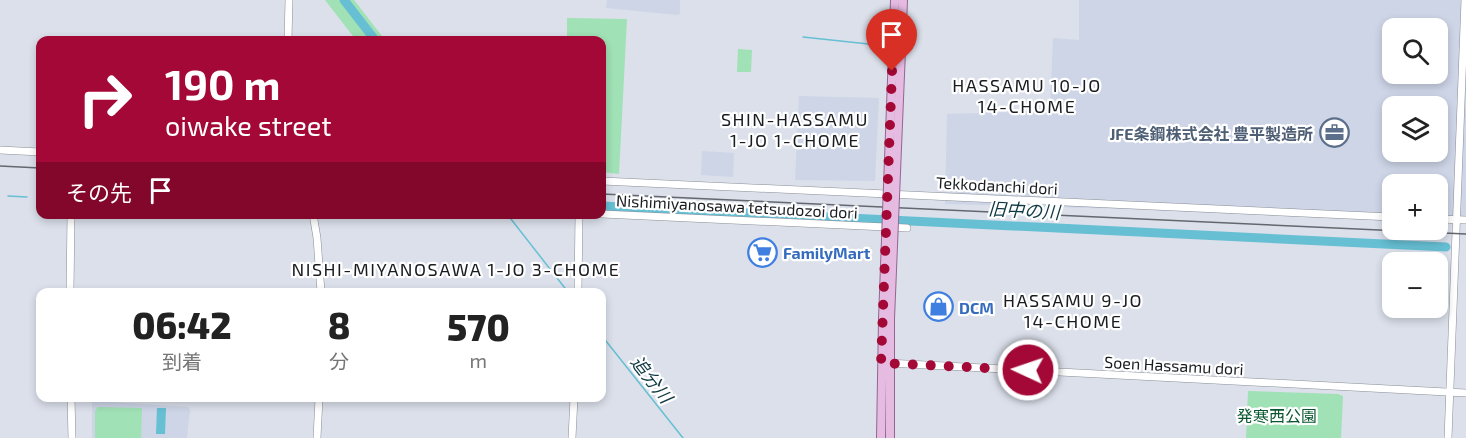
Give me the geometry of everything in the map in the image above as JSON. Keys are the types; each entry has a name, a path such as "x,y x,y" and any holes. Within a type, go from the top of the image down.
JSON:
{"main road":[{"path":"895,0 898,26"},
{"path":"881,438 898,26 903,0"},
{"path":"885,363 890,438"}],"street":[{"path":"288,36 289,0"},
{"path":"1448,438 1449,392 1462,220 1465,0"},
{"path":"0,150 36,152"},
{"name":"Tekkodanchi dori","path":"606,181 1382,217"},
{"name":"Nishimiyanosawa tetsudozoi dori","path":"606,214 907,228"},
{"path":"70,288 71,219"},
{"path":"314,219 321,288"},
{"path":"578,288 579,219"},
{"name":"Soen Hassamu dori","path":"885,363 1466,393"},
{"path":"71,402 72,438"},
{"path":"317,438 319,402"},
{"path":"572,438 574,402"}],"shaded area":[{"path":"607,0 680,0 680,13 678,15 606,8"},
{"path":"1079,0 1466,0 1466,224 1448,223 1448,174 1382,174 1382,221 1125,209 945,204 947,114 1050,111 1053,38 1079,40"},
{"path":"799,96 879,98 875,181 795,180"},
{"path":"702,151 734,153 733,177 701,175"},
{"path":"92,402 188,407 190,410 187,438 92,438"}],"green space":[{"path":"325,0 354,0 382,36 353,36"},
{"path":"567,18 627,19 619,174 606,172 606,36 567,36"},
{"path":"738,49 752,50 751,72 737,72"},
{"name":"発寒西公園","path":"1248,391 1343,396 1341,438 1246,438"},
{"path":"98,407 142,408 141,438 95,438 95,411"}],"water":[{"path":"157,408 166,408 165,434 156,434"}],"waterway":[{"name":"旧中の川","path":"344,0 372,36"},
{"path":"803,37 878,45"},
{"path":"8,196 27,197"},
{"name":"旧中の川","path":"606,206 1446,247"},
{"name":"追分川","path":"511,219 565,288"},
{"name":"追分川","path":"606,341 683,438"}],"railway":[{"path":"0,166 36,168"},
{"path":"606,194 1466,234"}],"place":[{"name":"JFE条鋼株式会社 豊平製造所","path":"1334,133"},
{"name":"FamilyMart","path":"762,252"},
{"name":"DCM","path":"938,307"}],"district":[{"name":"HASSAMU 10-JO 14-CHOME","path":"1027,95"},
{"name":"SHIN-HASSAMU 1-JO 1-CHOME","path":"795,129"},
{"name":"NISHI-MIYANOSAWA 1-JO 3-CHOME","path":"456,269"},
{"name":"HASSAMU 9-JO 14-CHOME","path":"1073,310"}],"route":[{"path":"892,71 881,363 1028,370"}]}
